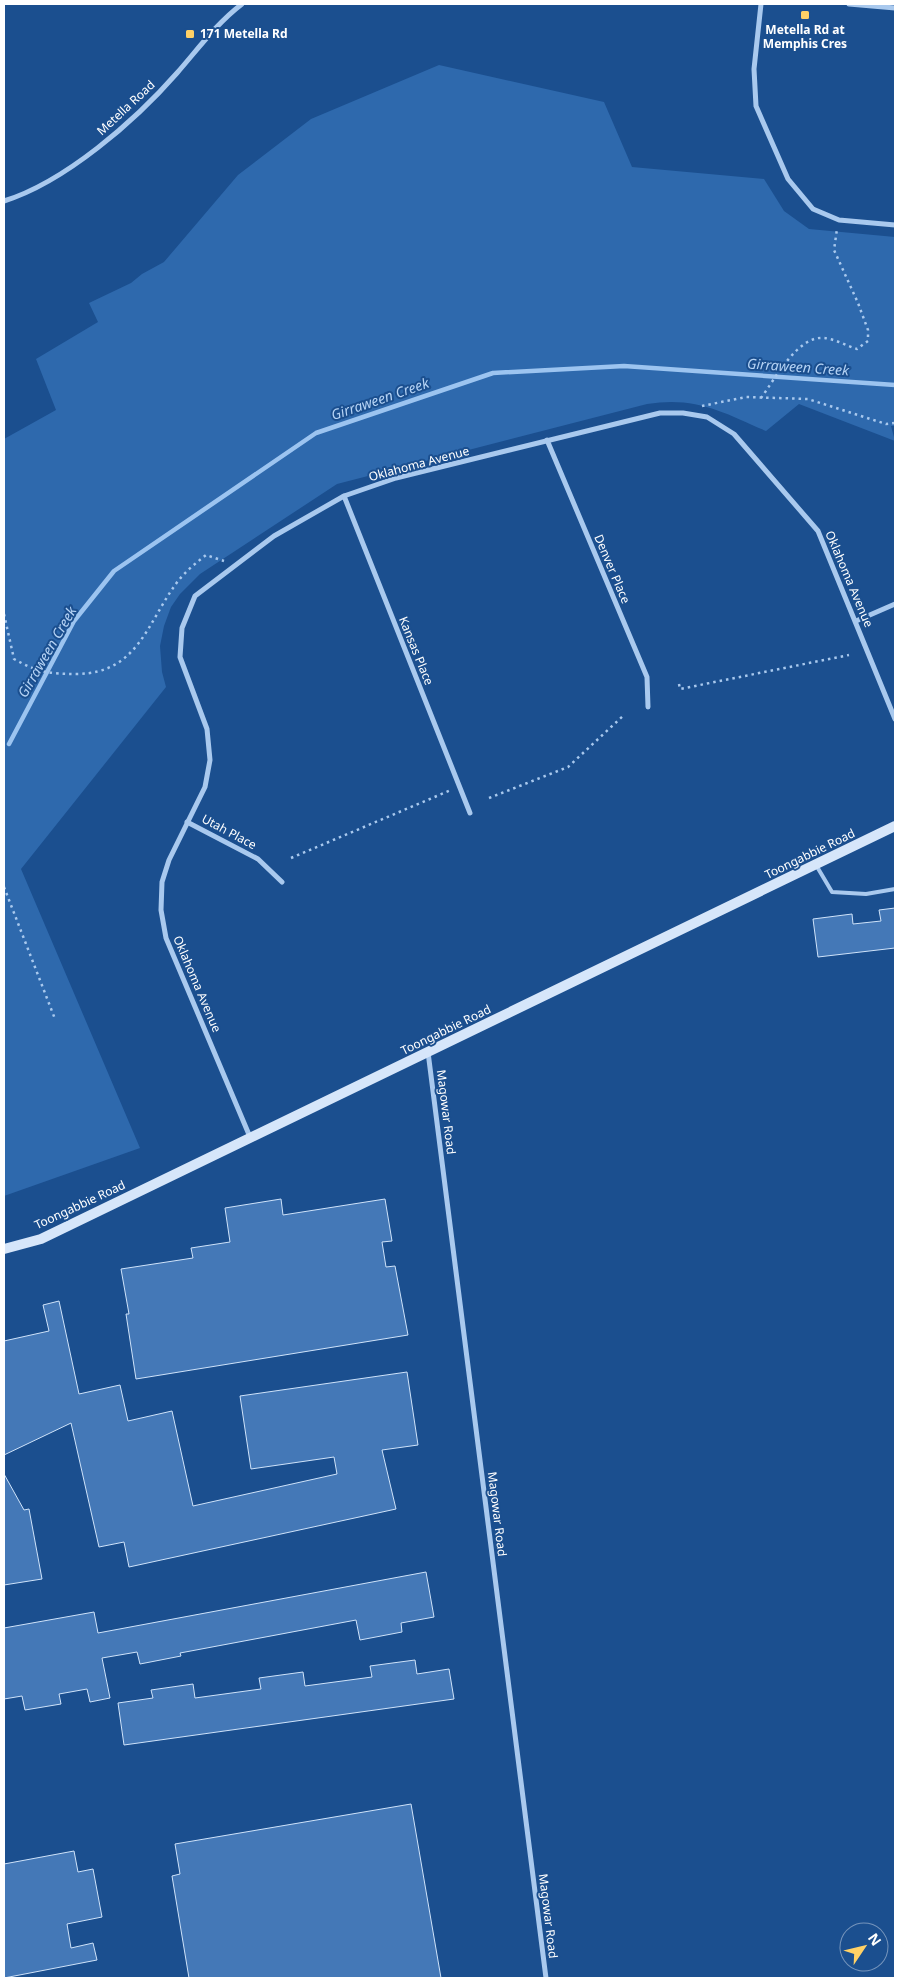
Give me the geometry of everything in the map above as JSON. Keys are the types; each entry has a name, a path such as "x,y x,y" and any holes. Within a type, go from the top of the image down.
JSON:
{"main road":[{"name":"Toongabbie Road","path":"4,1249 41,1238 895,826"}],"street":[{"name":"Metella Road","path":"4,201 54,176 92,152 120,129 156,96 207,37 242,4"},
{"path":"760,4 754,69 756,106 788,179 813,209 839,220 895,225"},
{"path":"849,4 895,8"},
{"name":"Oklahoma Avenue","path":"250,1137 166,938 161,910 162,882 169,860 205,787 210,760 207,729 180,657 182,628 195,596 274,536 344,496 396,478 660,414 682,413 707,417 734,434 813,526 826,547 895,719"},
{"name":"Denver Place","path":"547,440 647,677 648,707"},
{"name":"Kansas Place","path":"344,496 470,812"},
{"path":"856,622 895,604"},
{"name":"Utah Place","path":"187,822 258,859 282,882"},
{"name":"Magowar Road","path":"428,1052 546,1978"}],"lane":[{"path":"816,865 832,892 866,894 895,889"}],"path":[{"path":"761,398 795,351 816,338 825,338 858,349 868,341 868,330 863,316 834,250 839,220"},
{"path":"682,413 706,405 746,397 808,399 886,424 895,423"},
{"path":"4,614 14,659 35,670 55,674 86,674 105,670 126,658 149,629 177,582 206,555 236,565"},
{"path":"679,684 680,689 849,655"},
{"path":"489,798 568,767 624,715"},
{"path":"291,858 451,790"},
{"path":"4,887 55,1019"}],"shaded area":[{"path":"439,65 604,102 632,167 764,179 784,211 809,229 895,237 895,426 891,426 895,441 799,404 766,431 708,407 680,402 647,404 337,484 200,574 180,594 171,607 164,626 160,646 162,672 166,687 21,869 140,1148 4,1196 4,439 56,410 36,359 98,322 89,303 131,283 142,274 164,262 238,175 311,119"}],"building":[{"path":"895,908 895,948 818,957 813,919 852,914 853,924 881,921 879,910"},
{"path":"281,1199 283,1215 385,1199 392,1241 382,1242 386,1267 395,1266 408,1335 136,1379 126,1314 129,1314 121,1269 193,1258 191,1248 230,1242 225,1208"},
{"path":"59,1301 79,1394 120,1385 128,1421 172,1411 193,1506 337,1474 334,1457 251,1469 240,1396 407,1372 418,1445 382,1450 396,1509 129,1567 124,1542 99,1547 71,1423 4,1455 4,1341 49,1331 43,1305"},
{"path":"4,1474 24,1510 29,1509 42,1579 4,1585"},
{"path":"426,1572 434,1617 401,1623 402,1632 360,1640 356,1620 180,1653 181,1656 140,1664 137,1652 102,1658 110,1698 90,1702 87,1689 59,1694 61,1704 25,1710 22,1696 4,1699 4,1628 94,1612 98,1633"},
{"path":"415,1660 417,1674 449,1669 454,1699 124,1745 118,1703 153,1698 151,1690 193,1684 195,1698 261,1689 259,1678 303,1672 305,1686 372,1677 370,1666"},
{"path":"411,1804 441,1978 189,1978 172,1876 180,1874 175,1844"},
{"path":"74,1851 78,1872 93,1869 102,1917 67,1924 71,1948 93,1943 97,1960 4,1978 4,1864"}],"waterway":[{"name":"Girraween Creek","path":"9,744 74,621 114,571 316,433 493,373 624,366 895,385"}],"place":[{"name":"Metella Rd at Memphis Cres","path":"805,15"},
{"name":"171 Metella Rd","path":"190,34"}]}
